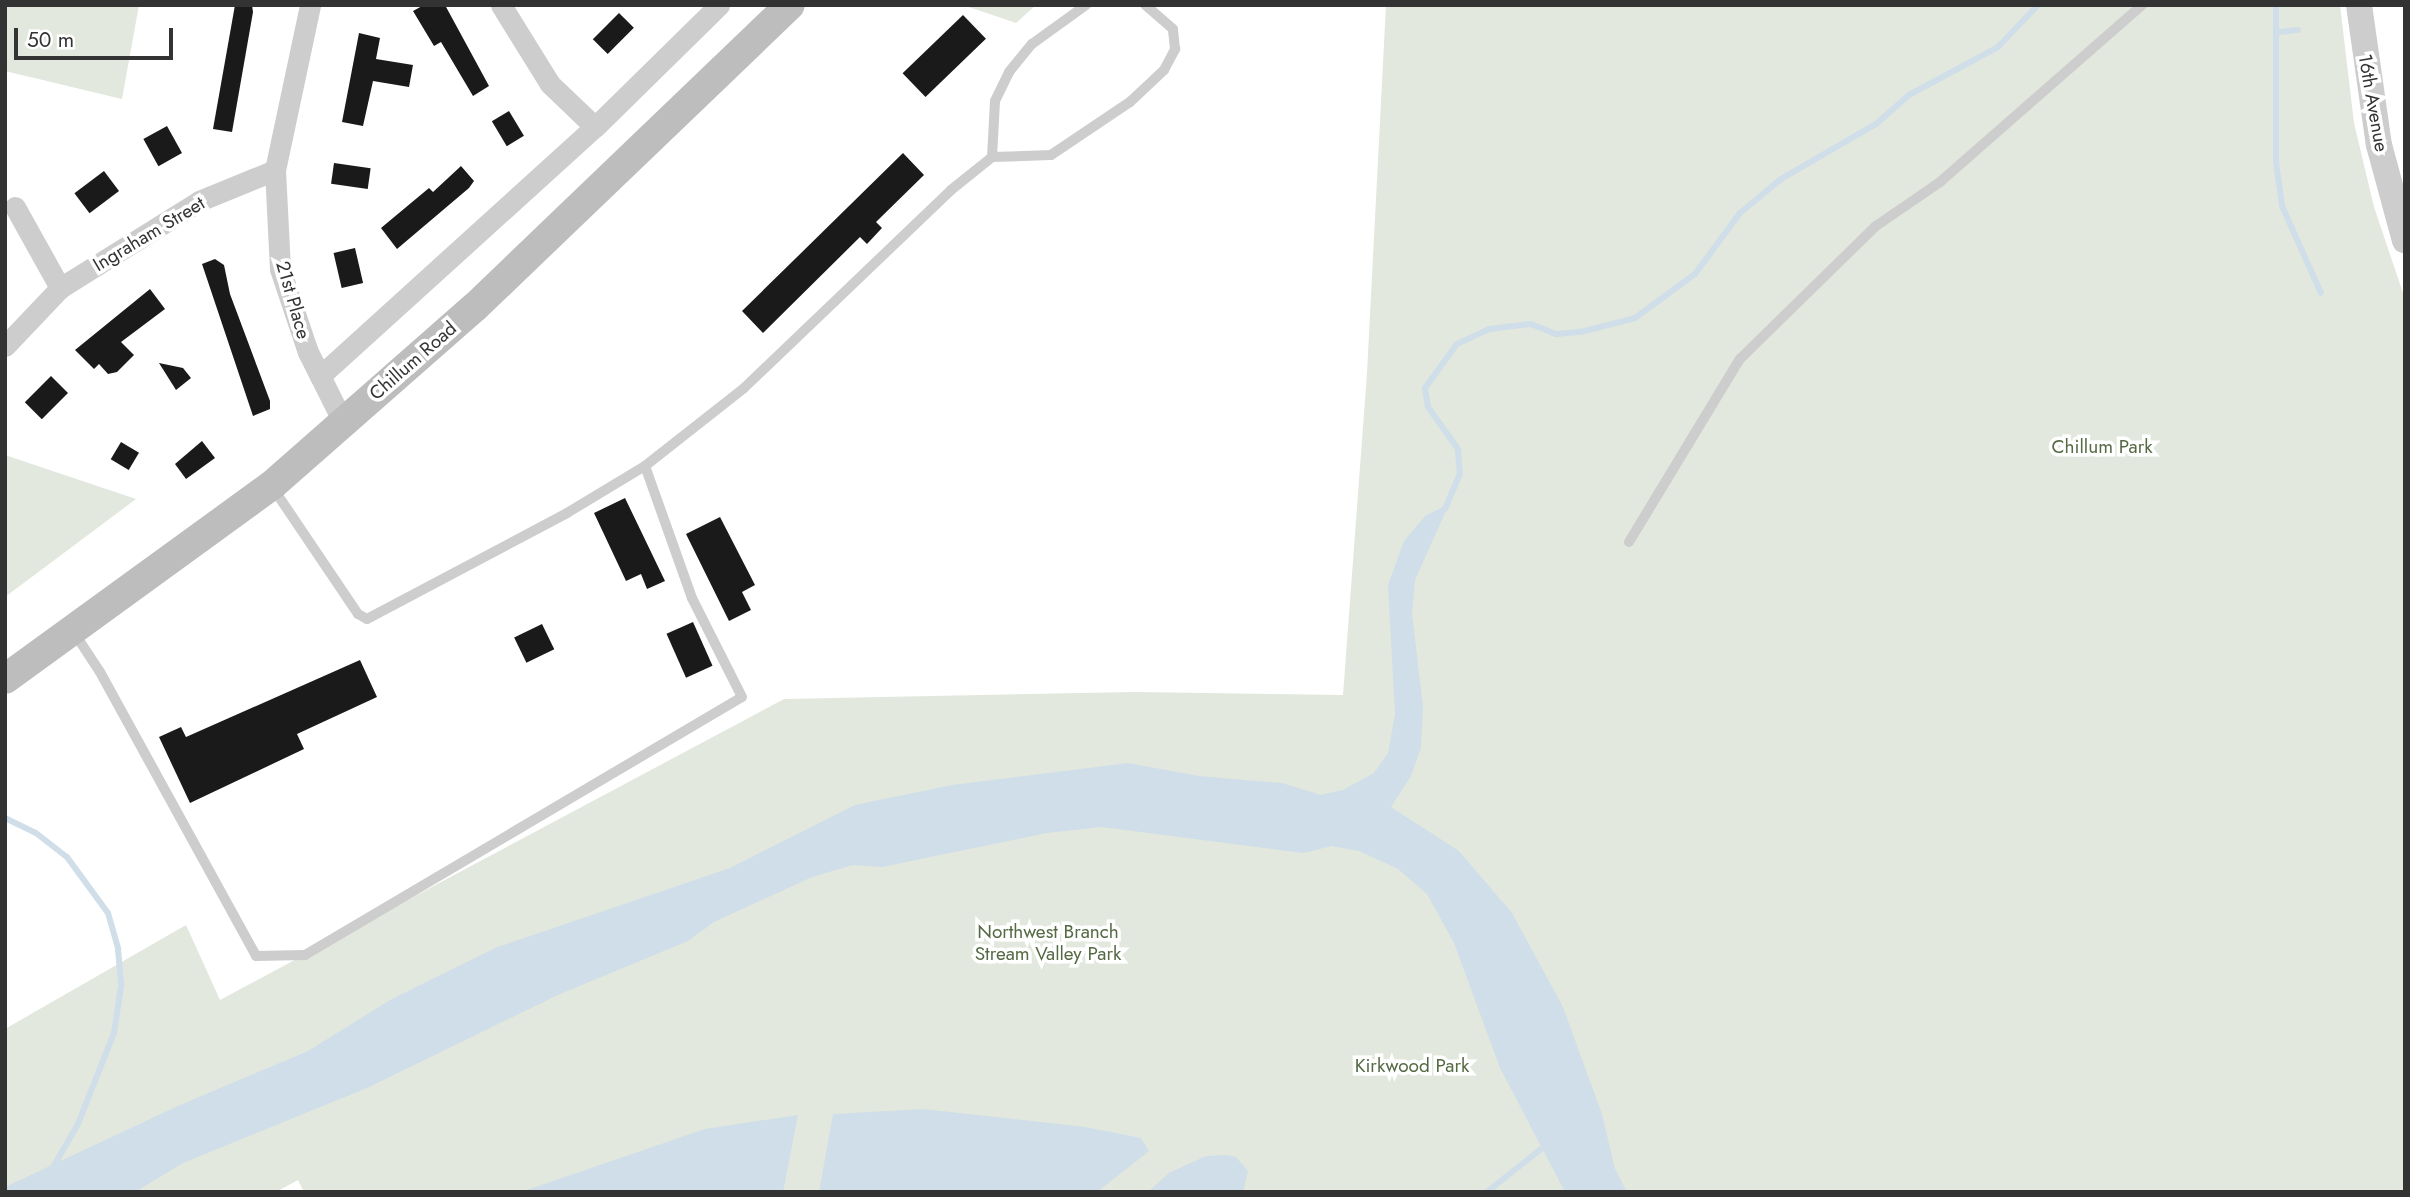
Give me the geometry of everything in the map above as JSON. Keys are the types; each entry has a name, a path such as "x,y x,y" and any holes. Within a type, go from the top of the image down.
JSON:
{"main road":[{"name":"Chillum Road","path":"5,679 271,486 475,307 790,5"}],"street":[{"path":"275,170 310,5"},
{"path":"501,5 550,85 595,127"},
{"path":"320,376 595,127 719,5"},
{"name":"16th Avenue","path":"2359,5 2371,42 2379,145 2405,241"},
{"name":"Ingraham Street","path":"5,346 60,288 200,201 275,170"},
{"name":"21st Place","path":"275,170 280,270 320,376 343,422"},
{"path":"15,206 60,288"}],"lane":[{"path":"992,157 995,100 1009,72 1032,44 1086,5"},
{"path":"271,486 358,614 367,619 645,466 744,388 951,190 992,157 1051,155 1130,102 1164,70 1175,49 1173,29 1145,5"},
{"path":"1629,542 1740,359 1876,226 1940,182 2142,5"},
{"path":"73,631 100,673 256,956 305,955 742,697 692,598 645,466"}],"green space":[{"path":"5,5 139,5 122,99 5,71"},
{"path":"963,5 1036,5 1016,23"},
{"name":"Northwest Branch Stream Valley Park","path":"1386,5 2340,5 2354,123 2374,207 2405,299 2405,1192 304,1192 298,1180 276,1192 5,1192 5,1029 186,925 220,1000 784,699 1135,692 1343,695 1367,373"},
{"path":"5,455 136,499 5,597"}],"shaded area":[{"path":"1449,504 1415,580 1412,613 1423,707 1421,748 1411,776 1391,807 1459,851 1512,913 1563,1007 1602,1114 1615,1169 1627,1192 1565,1192 1500,1068 1454,943 1427,894 1398,869 1359,851 1332,846 1303,853 1102,827 1047,833 882,867 853,865 812,877 714,922 688,941 560,994 367,1088 183,1163 135,1192 5,1192 5,1187 180,1105 308,1051 390,1000 495,948 730,868 855,805 952,785 1128,763 1199,776 1282,783 1321,795 1343,790 1374,773 1388,753 1395,714 1388,585 1404,541 1425,516"},
{"path":"923,1109 1085,1127 1141,1138 1149,1151 1097,1192 819,1192 833,1114"},
{"path":"798,1115 783,1192 521,1192 705,1129"},
{"path":"1206,1156 1236,1157 1248,1171 1243,1192 1148,1192 1169,1173"}],"building":[{"path":"235,5 252,5 253,12 232,132 213,129"},
{"path":"424,5 445,5 489,86 473,96 441,42 434,46 413,11"},
{"path":"619,13 634,28 608,54 593,39"},
{"path":"963,15 986,39 925,97 903,73"},
{"path":"359,33 380,38 376,59 413,65 409,87 373,81 363,126 342,122"},
{"path":"509,111 524,136 507,146 492,121"},
{"path":"167,126 182,153 158,166 143,139"},
{"path":"903,153 924,175 876,222 882,228 867,244 860,237 763,333 742,311"},
{"path":"334,163 371,168 368,189 331,184"},
{"path":"461,166 474,181 469,188 397,249 381,228 429,188 433,192"},
{"path":"104,171 119,191 89,213 74,193"},
{"path":"355,248 363,283 342,288 334,253"},
{"path":"215,259 224,265 230,294 270,401 270,409 253,416 202,264"},
{"path":"150,289 165,309 121,342 134,355 117,372 108,374 99,364 94,369 75,350"},
{"path":"159,363 183,368 191,378 176,390"},
{"path":"51,376 68,393 42,419 25,402"},
{"path":"202,441 215,458 186,479 175,464"},
{"path":"121,442 139,453 129,470 111,459"},
{"path":"625,498 665,581 647,589 641,574 626,581 594,513"},
{"path":"720,517 755,585 742,592 751,610 729,621 686,534"},
{"path":"693,622 713,666 686,678 667,634"},
{"path":"542,624 554,649 526,663 514,638"},
{"path":"360,660 377,697 297,734 304,749 190,803 159,737 181,727 186,737"}],"waterway":[{"path":"1445,509 1460,474 1458,449 1428,407 1425,388 1457,344 1489,329 1531,324 1556,334 1581,332 1635,318 1695,274 1740,213 1781,179 1876,124 1909,95 1998,47 2038,5"},
{"path":"2276,5 2276,162 2282,206 2321,293"},
{"path":"2278,32 2298,30"},
{"path":"5,818 36,833 67,857 108,913 118,949 121,986 114,1033 78,1124 52,1169"},
{"path":"1487,1192 1546,1145"}],"park label":[{"name":"Chillum Park","path":"2102,447"},
{"name":"Kirkwood Park","path":"1412,1066"}]}
